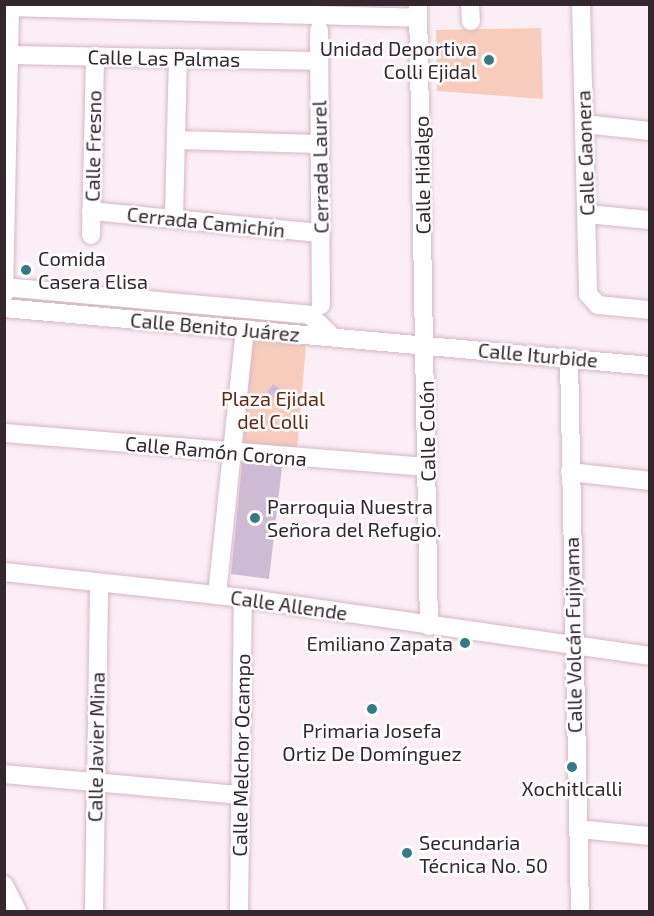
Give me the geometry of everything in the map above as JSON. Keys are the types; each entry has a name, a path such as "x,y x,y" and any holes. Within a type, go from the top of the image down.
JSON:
{"street":[{"name":"Calle Gaonera","path":"580,4 590,301 650,310"},
{"path":"4,294 10,6 418,11"},
{"name":"Calle Hidalgo","path":"418,11 426,345"},
{"name":"Cerrada Laurel","path":"316,310 321,233 319,30"},
{"name":"Calle Las Palmas","path":"9,55 319,61"},
{"name":"Calle Fresno","path":"91,235 95,56"},
{"path":"174,218 178,58"},
{"path":"584,124 650,131"},
{"path":"176,140 320,144"},
{"name":"Cerrada Camichín","path":"91,211 321,233"},
{"path":"586,214 650,220"},
{"name":"Calle Benito Juárez","path":"5,287 316,310"},
{"name":"Calle Benito Juárez","path":"4,308 426,345"},
{"path":"316,310 333,337"},
{"path":"217,595 235,453 245,329"},
{"name":"Calle Iturbide","path":"426,345 650,366"},
{"name":"Calle Colón","path":"426,345 429,626"},
{"name":"Calle Volcán Fujiyama","path":"569,358 572,646 580,912"},
{"name":"Calle Ramón Corona","path":"4,433 427,467"},
{"path":"570,472 650,481"},
{"name":"Calle Allende","path":"4,572 243,598 650,656"},
{"name":"Calle Javier Mina","path":"94,912 99,583"},
{"name":"Calle Melchor Ocampo","path":"239,912 243,598"},
{"path":"4,774 240,795"},
{"path":"578,829 650,836"},
{"path":"4,885 18,912"}],"green space":[{"name":"Unidad Deportiva Colli Ejidal","path":"541,28 543,99 437,91 436,30"},
{"name":"Plaza Ejidal del Colli","path":"253,339 306,344 297,451 243,445"}],"building":[{"path":"273,384 285,393 279,401 267,392"},
{"name":"Parroquia Nuestra Señora del Refugio.","path":"242,463 282,467 269,579 231,574"}],"place":[{"name":"Unidad Deportiva Colli Ejidal","path":"489,60"},
{"name":"Comida Casera Elisa","path":"26,270"},
{"name":"Parroquia Nuestra Señora del Refugio.","path":"255,518"},
{"name":"Emiliano Zapata","path":"465,643"},
{"name":"Primaria Josefa Ortiz De Domínguez","path":"372,709"},
{"name":"Xochitlcalli","path":"572,767"},
{"name":"Secundaria Técnica No. 50","path":"407,853"}]}
